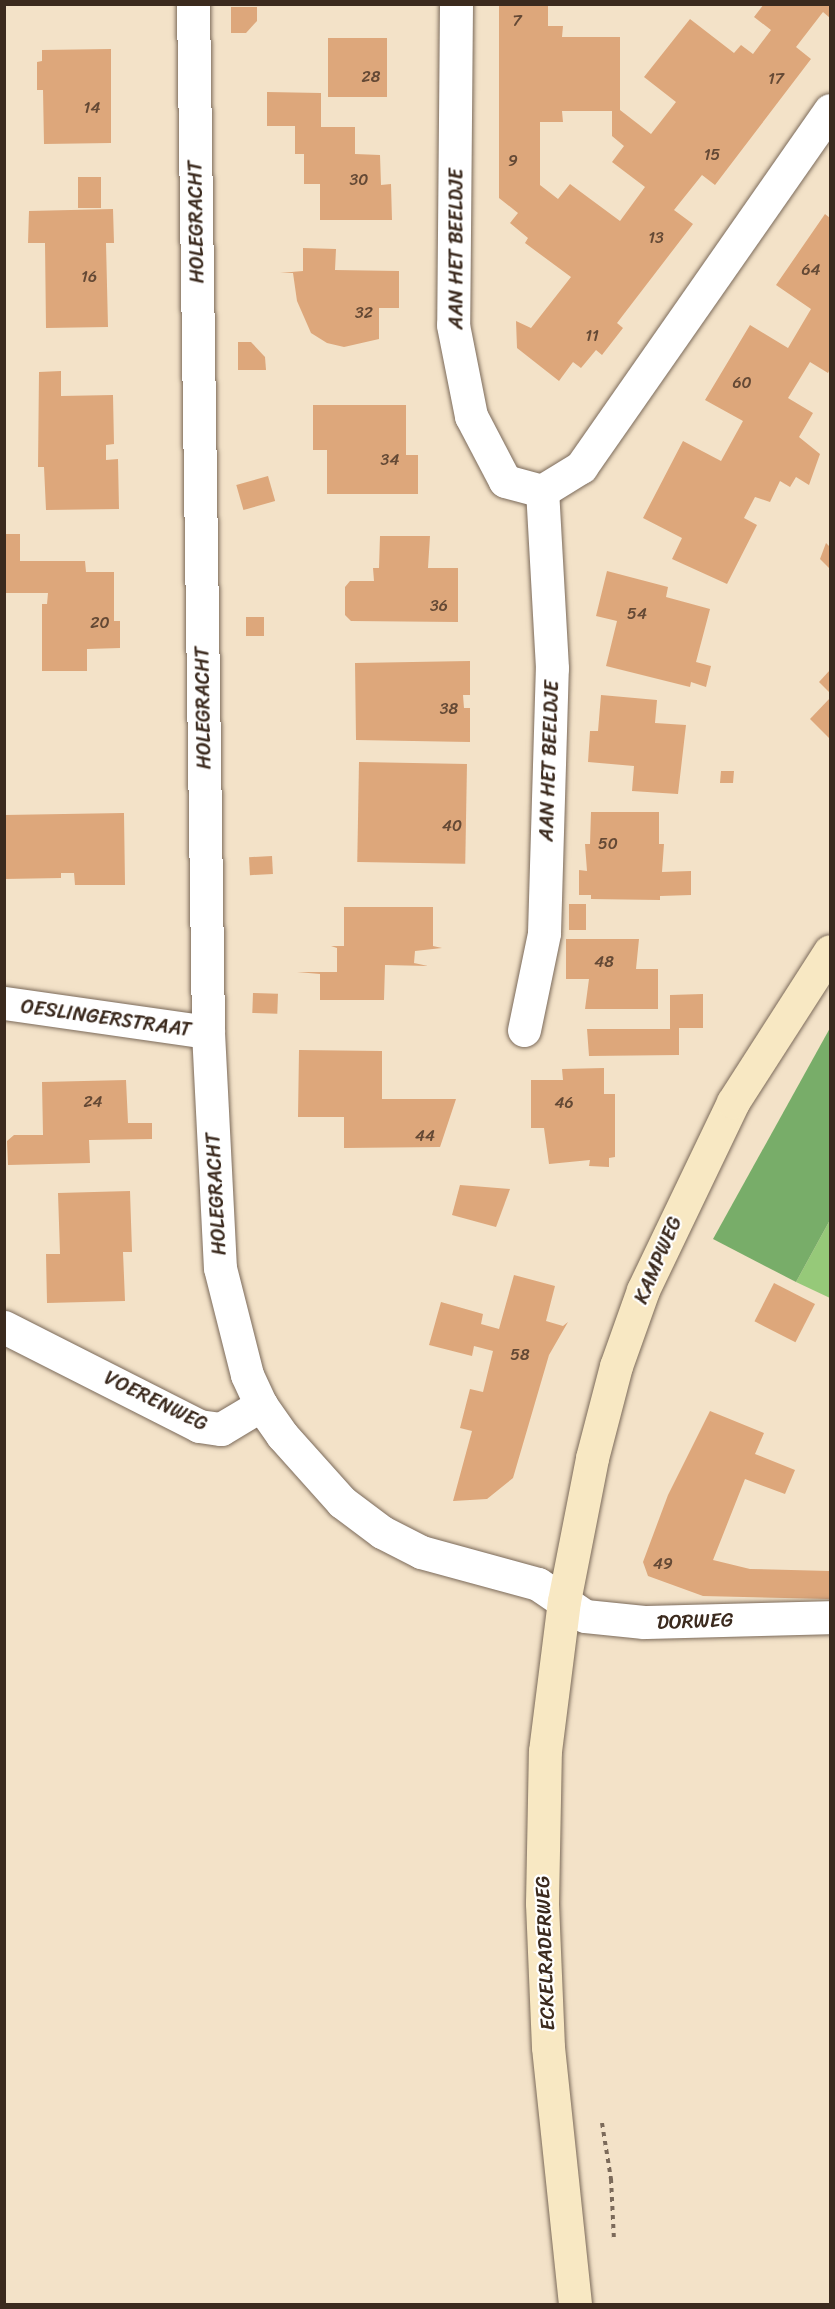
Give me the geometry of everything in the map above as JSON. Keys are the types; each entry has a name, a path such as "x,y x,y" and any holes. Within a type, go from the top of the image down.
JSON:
{"main road":[{"name":"KAMPWEG","path":"564,1601 592,1458 616,1366 643,1290 733,1102 831,951"},
{"name":"ECKELRADERWEG","path":"564,1601 545,1751 542,1903 548,2047 575,2304"}],"street":[{"name":"HOLEGRACHT","path":"193,4 208,1032 220,1268 239,1350 261,1405"},
{"name":"AAN HET BEELDJE","path":"456,4 453,325 471,416 505,481 542,491 552,668 544,933 524,1030"},
{"path":"542,491 580,467 831,110"},
{"name":"OESLINGERSTRAAT","path":"4,1003 208,1032"},
{"name":"VOERENWEG","path":"4,1327 199,1426 221,1429 261,1405"},
{"path":"261,1405 324,1483 382,1532 443,1560 538,1584 564,1601"},
{"name":"DORWEG","path":"564,1601 585,1616 620,1621 831,1617"}],"green space":[{"path":"830,1028 830,1220 796,1282 713,1239"},
{"path":"830,1220 830,1298 796,1282"}],"building":[{"path":"499,4 548,4 548,26 563,26 562,37 620,37 620,110 651,134 676,102 644,77 690,19 734,53 741,45 753,54 771,30 754,17 764,4 830,4 830,18 823,12 796,47 811,59 715,185 702,175 674,210 693,224 617,323 623,328 602,355 596,350 581,368 573,362 559,381 517,348 516,321 531,328 571,277 525,243 528,238 510,223 518,213 499,198","holes":["562,111 612,111 612,136 624,146 612,162 645,187 620,221 570,184 558,199 540,185 540,122 563,122"]},
{"path":"231,7 257,7 257,21 246,33 231,33"},
{"path":"328,38 387,38 387,97 328,97"},
{"path":"111,49 111,143 44,144 43,90 37,90 37,62 42,61 42,50"},
{"path":"267,92 321,93 321,127 355,127 355,154 380,155 381,185 391,184 392,220 320,220 320,184 304,184 304,154 295,154 295,126 267,126"},
{"path":"78,177 101,177 101,208 78,208"},
{"path":"113,209 114,243 106,243 108,327 46,328 45,243 28,243 29,211"},
{"path":"825,214 830,218 830,369 828,373 810,362 788,398 813,413 799,437 820,454 809,485 796,477 790,487 780,481 770,502 755,497 744,518 757,525 727,584 672,559 682,538 643,518 683,441 721,461 743,421 705,400 750,325 788,348 811,309 776,285"},
{"path":"303,248 336,249 335,270 399,271 399,308 379,308 379,339 344,347 327,343 311,333 297,301 293,273 280,273 303,271"},
{"path":"238,342 251,342 265,357 266,370 238,370"},
{"path":"61,371 61,396 113,395 114,444 106,445 106,460 118,459 119,509 46,510 44,467 38,467 39,372"},
{"path":"313,405 406,405 406,455 418,455 418,494 327,494 327,450 313,450"},
{"path":"268,476 275,501 243,510 236,485"},
{"path":"4,534 20,534 20,561 85,561 86,572 114,572 114,621 120,621 120,648 87,649 87,671 42,671 42,604 47,604 48,593 4,593"},
{"path":"380,536 430,536 428,568 458,568 458,622 351,621 345,615 345,587 350,581 374,581 373,568 379,568"},
{"path":"826,543 830,547 830,569 820,559"},
{"path":"607,571 668,587 666,597 710,609 696,662 711,666 706,687 691,682 690,687 606,666 617,621 596,616"},
{"path":"246,617 264,617 264,636 246,636"},
{"path":"470,661 470,695 463,695 464,708 470,708 470,742 356,740 355,663"},
{"path":"830,670 830,693 819,682"},
{"path":"601,695 657,700 655,723 686,725 678,794 632,791 634,766 588,762 590,731 598,731"},
{"path":"830,698 830,739 810,719"},
{"path":"359,762 467,764 465,864 357,862"},
{"path":"721,771 734,771 733,783 720,783"},
{"path":"591,812 659,812 659,844 664,844 662,872 691,871 691,895 660,896 660,900 591,899 591,895 579,895 579,870 587,871 585,844 590,844"},
{"path":"124,813 125,885 75,885 74,873 61,873 61,878 4,879 4,815"},
{"path":"272,856 273,874 250,875 249,857"},
{"path":"569,904 586,904 586,930 569,930"},
{"path":"344,907 433,907 433,946 442,948 415,951 414,963 428,966 385,965 384,1000 320,1000 320,974 297,972 337,972 337,948 331,946 344,946"},
{"path":"566,939 639,939 636,969 658,969 658,1009 585,1009 589,979 566,979"},
{"path":"253,993 278,994 277,1014 252,1013"},
{"path":"703,994 703,1028 679,1028 679,1055 589,1056 587,1029 670,1029 670,995"},
{"path":"299,1050 382,1051 382,1099 456,1099 440,1147 344,1148 344,1117 298,1117"},
{"path":"604,1068 604,1094 615,1094 615,1157 609,1158 609,1167 589,1166 590,1160 549,1164 544,1128 531,1128 531,1080 563,1080 562,1069"},
{"path":"126,1080 128,1123 152,1123 152,1139 89,1140 90,1163 8,1165 7,1141 14,1135 43,1135 42,1082"},
{"path":"460,1185 510,1189 496,1227 452,1215"},
{"path":"130,1191 132,1252 123,1252 125,1301 47,1303 46,1254 60,1254 58,1193"},
{"path":"514,1275 555,1286 546,1321 563,1326 568,1322 549,1355 513,1478 487,1499 453,1501 472,1431 460,1428 470,1389 483,1392 493,1351 474,1346 472,1356 429,1345 441,1302 483,1314 481,1324 499,1329"},
{"path":"774,1283 815,1304 795,1342 754,1321"},
{"path":"710,1411 764,1433 755,1454 795,1470 785,1494 745,1479 713,1560 750,1569 830,1571 830,1599 703,1596 648,1576 643,1562 668,1495"}]}
